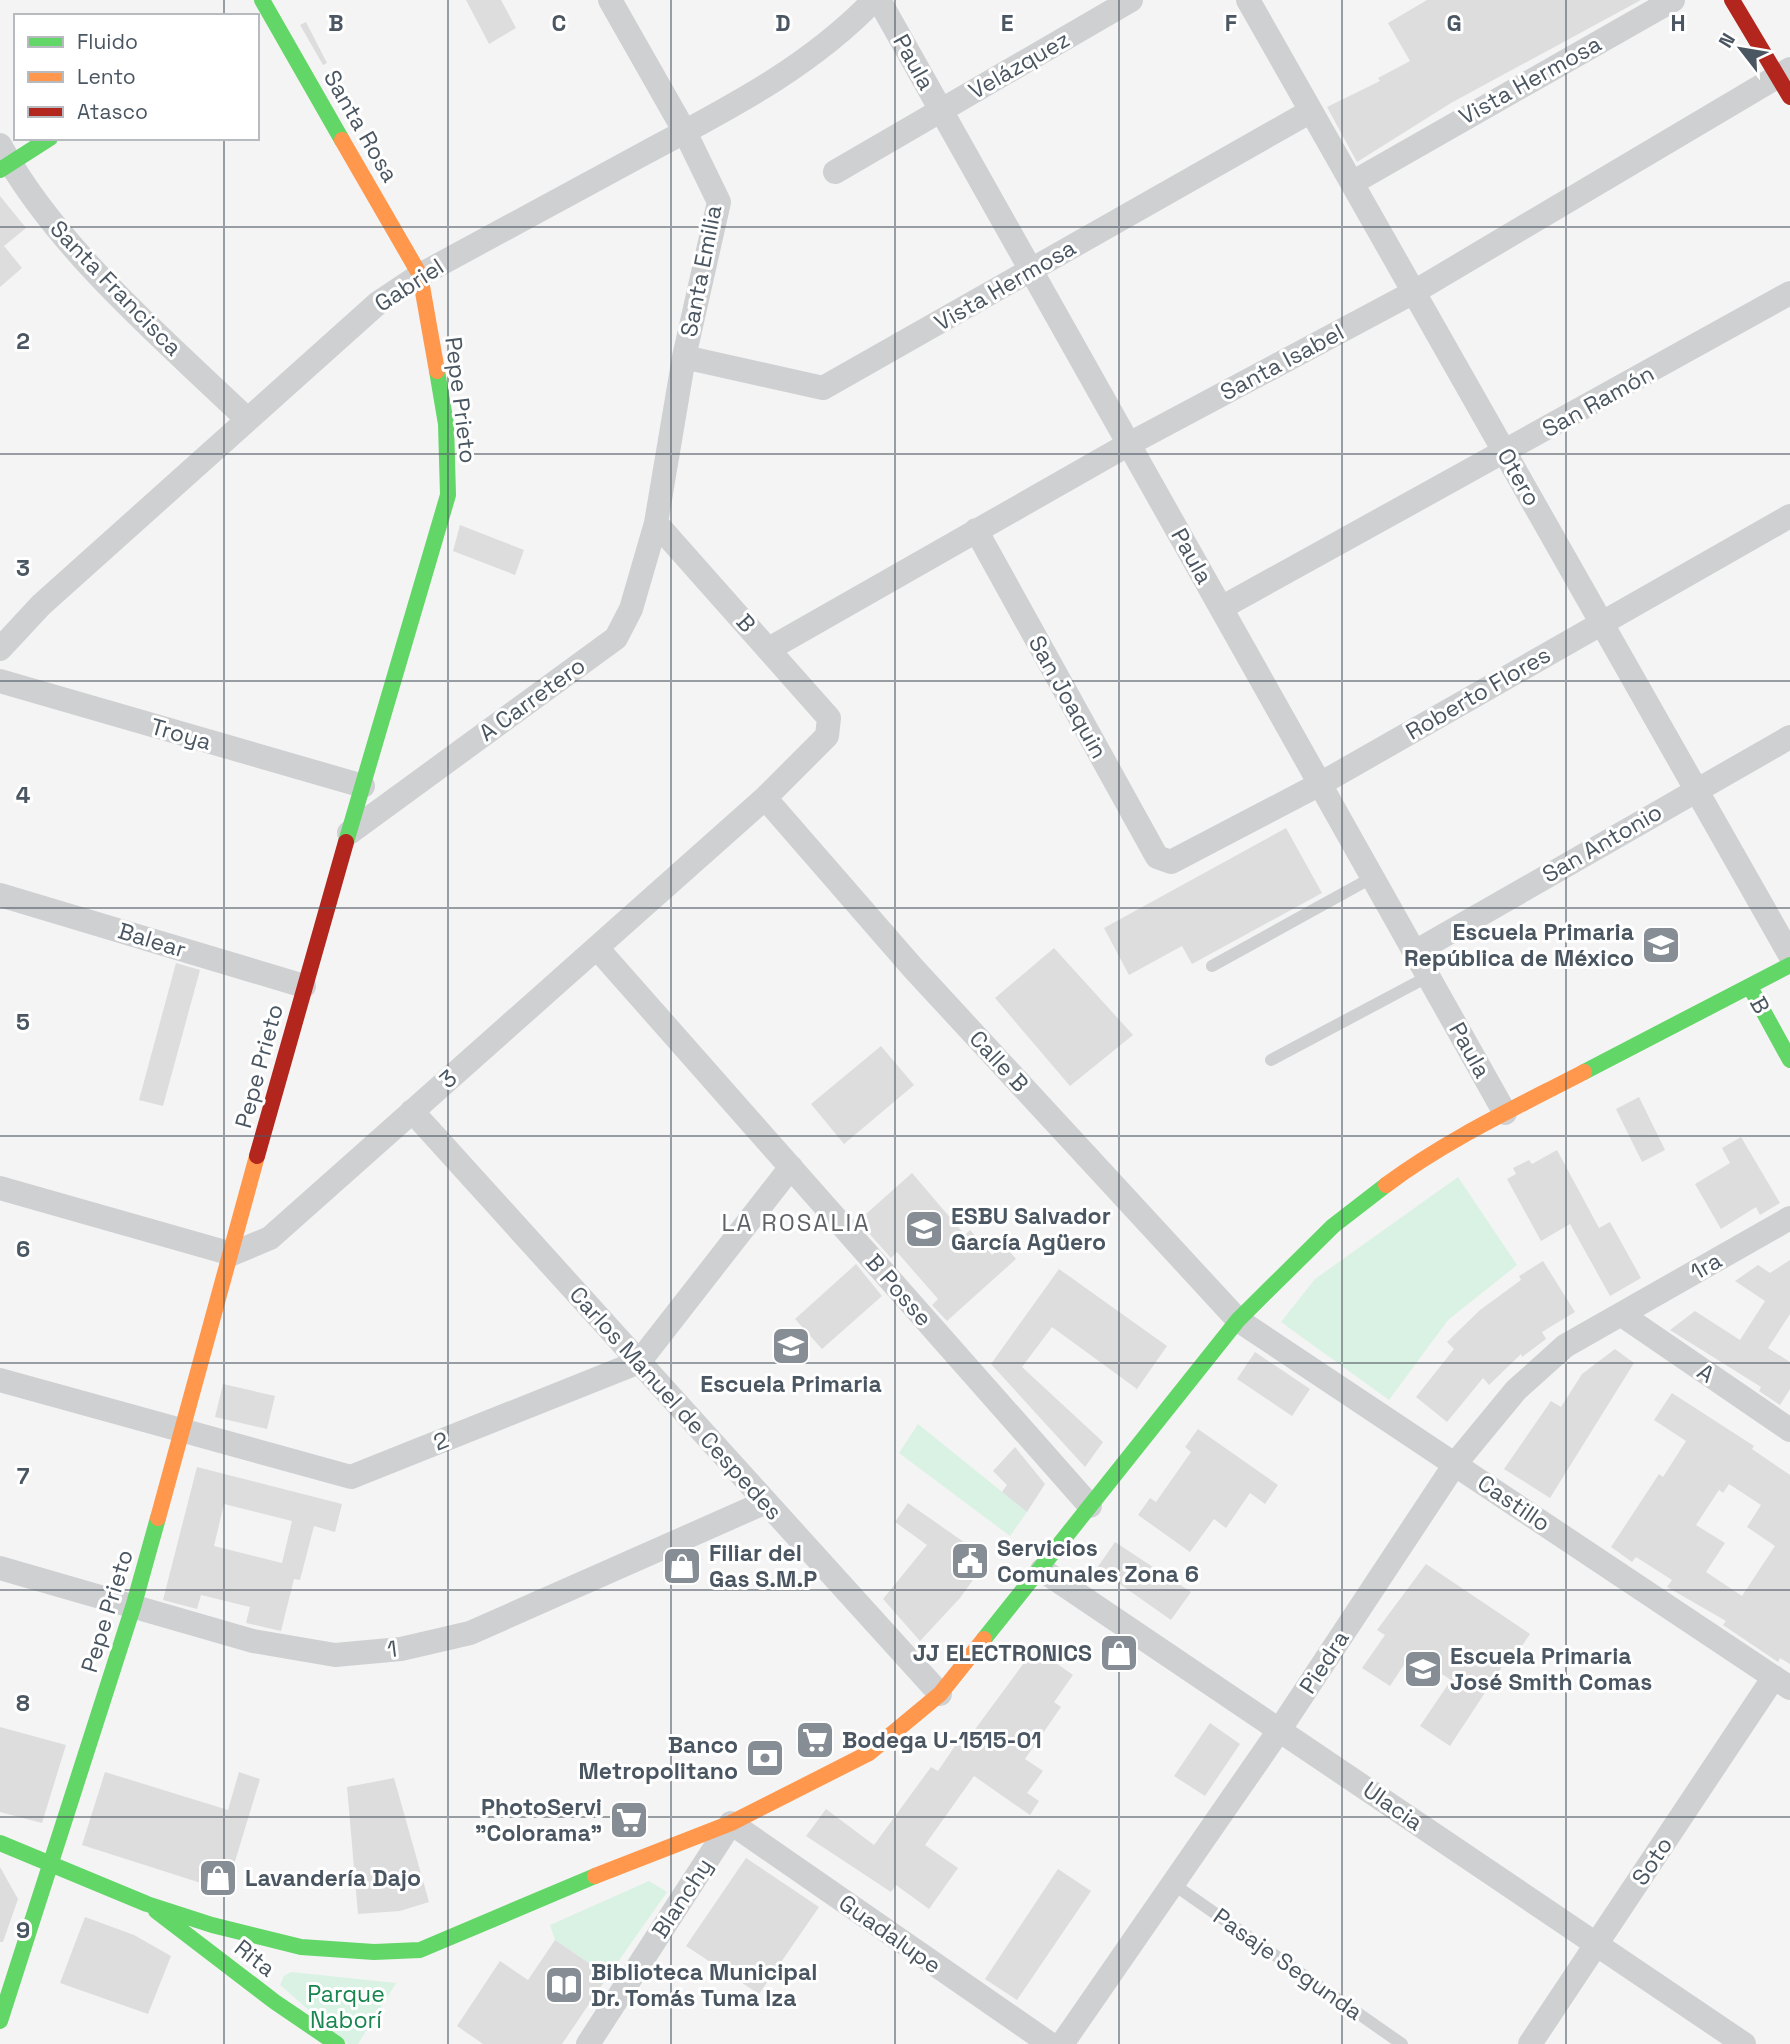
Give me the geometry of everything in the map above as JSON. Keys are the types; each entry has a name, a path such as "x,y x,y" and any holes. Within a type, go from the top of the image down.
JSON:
{"street":[{"name":"Santa Emilia","path":"610,0 685,132 719,202 684,357 656,523"},
{"name":"Gabriel","path":"0,649 41,605 378,303 420,275 685,132 800,66 877,0"},
{"name":"Paula","path":"877,0 1506,1113"},
{"name":"Velázquez","path":"835,172 1131,0"},
{"name":"Otero","path":"1248,0 1790,955"},
{"name":"Vista Hermosa","path":"1352,183 1673,0"},
{"path":"1732,0 1784,72 1790,97"},
{"name":"Santa Rosa","path":"267,10 420,275"},
{"name":"Santa Isabel","path":"769,649 1129,444 1414,292 1784,72"},
{"name":"Vista Hermosa","path":"684,357 823,388 1311,111"},
{"path":"3,159 46,140"},
{"name":"Santa Francisca","path":"3,159 38,206 76,249 247,419"},
{"name":"Pepe Prieto","path":"0,2021 134,1604 304,986 448,495 446,424 420,275"},
{"name":"San Ramón","path":"1221,608 1790,293"},
{"name":"Roberto Flores","path":"1163,861 1171,862 1320,784 1601,621 1790,516"},
{"name":"B","path":"656,523 829,718 830,728"},
{"name":"A Carretero","path":"349,832 616,638 631,609 656,523"},
{"name":"San Joaquin","path":"976,530 1157,857 1163,861"},
{"name":"Troya","path":"0,681 363,786"},
{"name":"3","path":"232,1254 270,1238 765,798 827,736 830,728"},
{"name":"San Antonio","path":"1415,952 1790,737"},
{"name":"Calle B","path":"765,798 922,978 1238,1320"},
{"name":"Balear","path":"0,895 304,986"},
{"name":"B Posse","path":"597,948 1090,1506"},
{"path":"0,1843 52,1862 147,1904 212,1925 301,1947 374,1952 420,1950 617,1867 731,1823 869,1753 940,1694 1042,1570 1238,1320 1332,1226 1406,1170 1506,1113 1790,965"},
{"name":"B","path":"1750,987 1790,1060"},
{"name":"Carlos Manuel de Cespedes","path":"412,1111 940,1694"},
{"path":"639,1362 791,1167"},
{"path":"0,1188 232,1254"},
{"name":"1ra","path":"1622,1315 1790,1218"},
{"name":"A","path":"1622,1315 1790,1430"},
{"name":"Piedra","path":"1062,2044 1280,1729 1455,1464 1516,1390 1565,1346 1622,1315"},
{"name":"Castillo","path":"1238,1320 1782,1683"},
{"name":"2","path":"0,1380 351,1477 639,1362"},
{"name":"1","path":"0,1567 134,1604 253,1641 335,1655 401,1649 471,1633 766,1502"},
{"name":"Ulacia","path":"1042,1570 1280,1729 1595,1946 1744,2044"},
{"name":"Soto","path":"1530,2044 1595,1946 1782,1683"},
{"name":"Blanchy","path":"588,2044 731,1823"},
{"name":"Guadalupe","path":"731,1823 1050,2044"},
{"name":"Rita","path":"147,1904 275,2002 337,2044"}],"lane":[{"path":"1212,966 1373,877"},
{"path":"1271,1060 1429,976"},
{"name":"Pasaje Segunda","path":"1173,1884 1402,2044"}],"green space":[{"path":"1458,1177 1517,1265 1448,1320 1389,1400 1281,1322 1315,1279"},
{"path":"918,1424 1027,1512 1010,1536 899,1453"},
{"path":"649,1881 667,1892 608,1976 555,1940 550,1925"},
{"name":"Parque Naborí","path":"291,1972 396,1983 358,2044 348,2044 280,1985 284,1976"}],"building":[{"path":"466,0 501,0 516,28 489,44"},
{"path":"1427,0 1641,0 1451,103 1357,162 1327,107 1380,81 1378,78 1410,61 1388,23"},
{"path":"306,22 327,63 323,65 300,25"},
{"path":"0,196 26,228 4,246 22,268 0,287"},
{"path":"460,525 524,550 515,575 453,551"},
{"path":"1286,828 1322,893 1192,964 1182,946 1129,975 1104,928"},
{"path":"1054,948 1133,1035 1070,1086 995,998"},
{"path":"176,963 200,970 163,1106 139,1100"},
{"path":"881,1046 914,1085 844,1144 811,1104"},
{"path":"1639,1097 1665,1150 1642,1162 1616,1109"},
{"path":"1741,1137 1780,1203 1760,1215 1756,1207 1721,1229 1695,1184 1730,1163 1722,1148"},
{"path":"1557,1150 1599,1228 1610,1222 1641,1278 1610,1296 1570,1224 1541,1241 1507,1179 1516,1174 1513,1168 1529,1160 1532,1164"},
{"name":"ESBU Salvador García Agüero","path":"912,1173 965,1235 970,1230 992,1255 1004,1245 1016,1259 947,1321 932,1305 938,1299 897,1252 891,1258 858,1221"},
{"path":"1790,1260 1790,1314 1768,1348 1790,1362 1790,1389 1780,1405 1759,1391 1761,1387 1670,1330 1695,1311 1740,1340 1765,1301 1735,1281 1758,1265 1770,1273"},
{"path":"1543,1261 1575,1312 1542,1332 1546,1339 1522,1357 1521,1354 1489,1385 1483,1378 1447,1422 1416,1397 1454,1349 1447,1342 1480,1310 1521,1280 1519,1276"},
{"path":"856,1264 882,1296 822,1349 795,1319"},
{"path":"1059,1269 1167,1346 1137,1389 1052,1327 1022,1367 1103,1442 1085,1467 991,1364"},
{"path":"1615,1349 1634,1363 1550,1498 1504,1469 1551,1401 1561,1407 1582,1374"},
{"path":"1255,1352 1310,1389 1292,1416 1237,1379"},
{"path":"223,1384 275,1396 267,1429 215,1417"},
{"path":"1672,1393 1754,1446 1752,1449 1790,1475 1790,1664 1780,1658 1778,1662 1723,1625 1726,1621 1667,1587 1672,1580 1636,1557 1632,1562 1611,1547 1659,1474 1663,1477 1686,1441 1654,1420","holes":["1729,1484 1761,1505 1747,1527 1775,1546 1742,1596 1706,1572 1725,1543 1696,1525 1719,1490 1723,1493"]},
{"path":"1198,1429 1278,1485 1265,1504 1250,1493 1226,1528 1214,1519 1190,1552 1138,1515 1150,1498 1156,1502 1191,1452 1185,1447"},
{"path":"1015,1447 1045,1484 1027,1512 1002,1492 1007,1485 993,1471"},
{"path":"197,1467 342,1504 335,1532 314,1526 300,1580 294,1579 281,1631 246,1623 250,1607 201,1595 197,1609 163,1600","holes":["224,1504 292,1521 282,1563 214,1546"]},
{"path":"908,1503 988,1559 960,1598 920,1641 883,1599 927,1545 895,1522"},
{"path":"1115,1542 1191,1592 1171,1620 1097,1568"},
{"path":"1426,1564 1530,1634 1513,1659 1509,1656 1450,1746 1420,1726 1451,1680 1411,1654 1390,1686 1362,1668 1385,1635 1377,1630"},
{"path":"1035,1648 1073,1675 1054,1702 1061,1707 1025,1759 1043,1771 1027,1793 1039,1801 1030,1815 974,1776 925,1845 958,1868 929,1909 896,1885 891,1892 806,1836 826,1809 874,1845 931,1767 938,1771 957,1743 962,1747"},
{"path":"1210,1723 1240,1744 1205,1796 1174,1776"},
{"path":"0,1727 66,1745 42,1823 0,1812"},
{"path":"105,1772 228,1810 239,1772 260,1779 226,1891 82,1845"},
{"path":"394,1778 429,1902 400,1911 358,1914 347,1787"},
{"path":"746,1858 819,1907 759,1994 686,1946"},
{"path":"0,1867 18,1899 3,1942 0,1942"},
{"path":"1058,1869 1091,1891 1017,2000 985,1979"},
{"path":"85,1917 134,1935 171,1956 148,2014 60,1983"},
{"name":"Biblioteca Municipal Dr. Tomás Tuma Iza","path":"555,1940 608,1976 562,2044 483,2044 457,2026 500,1961 528,1980"}],"traffic: fast":[{"path":"262,0 342,140"},
{"path":"0,170 47,140"},
{"path":"346,842 448,495 446,424 437,371"},
{"path":"1584,1072 1790,965"},
{"path":"1750,987 1790,1060"},
{"path":"984,1639 1238,1320 1333,1226 1386,1185"},
{"path":"0,2021 134,1604 158,1518"},
{"path":"0,1843 147,1904 212,1925 301,1947 374,1952 420,1950 595,1876"},
{"path":"156,1911 275,2002 337,2044"}],"traffic: slow":[{"path":"342,140 420,275 437,371"},
{"path":"1386,1185 1457,1139 1584,1072"},
{"path":"158,1518 257,1156"},
{"path":"595,1876 731,1823 869,1753 940,1694 984,1639"}],"traffic: jam":[{"path":"1732,0 1790,97"},
{"path":"257,1156 346,842"}],"place":[{"name":"Escuela Primaria República de México","path":"1661,945"},
{"name":"ESBU Salvador García Agüero","path":"924,1229"},
{"name":"Escuela Primaria","path":"791,1346"},
{"name":"Servicios Comunales Zona 6","path":"970,1561"},
{"name":"Filiar del Gas S.M.P","path":"682,1566"},
{"name":"JJ ELECTRONICS","path":"1119,1653"},
{"name":"Escuela Primaria José Smith Comas","path":"1423,1669"},
{"name":"Bodega U-1515-01","path":"815,1740"},
{"name":"Banco Metropolitano","path":"765,1758"},
{"name":"PhotoServi \"Colorama\"","path":"629,1820"},
{"name":"Lavandería Dajo","path":"218,1878"},
{"name":"Biblioteca Municipal Dr. Tomás Tuma Iza","path":"564,1985"}],"district":[{"name":"LA ROSALIA","path":"796,1222"}]}
